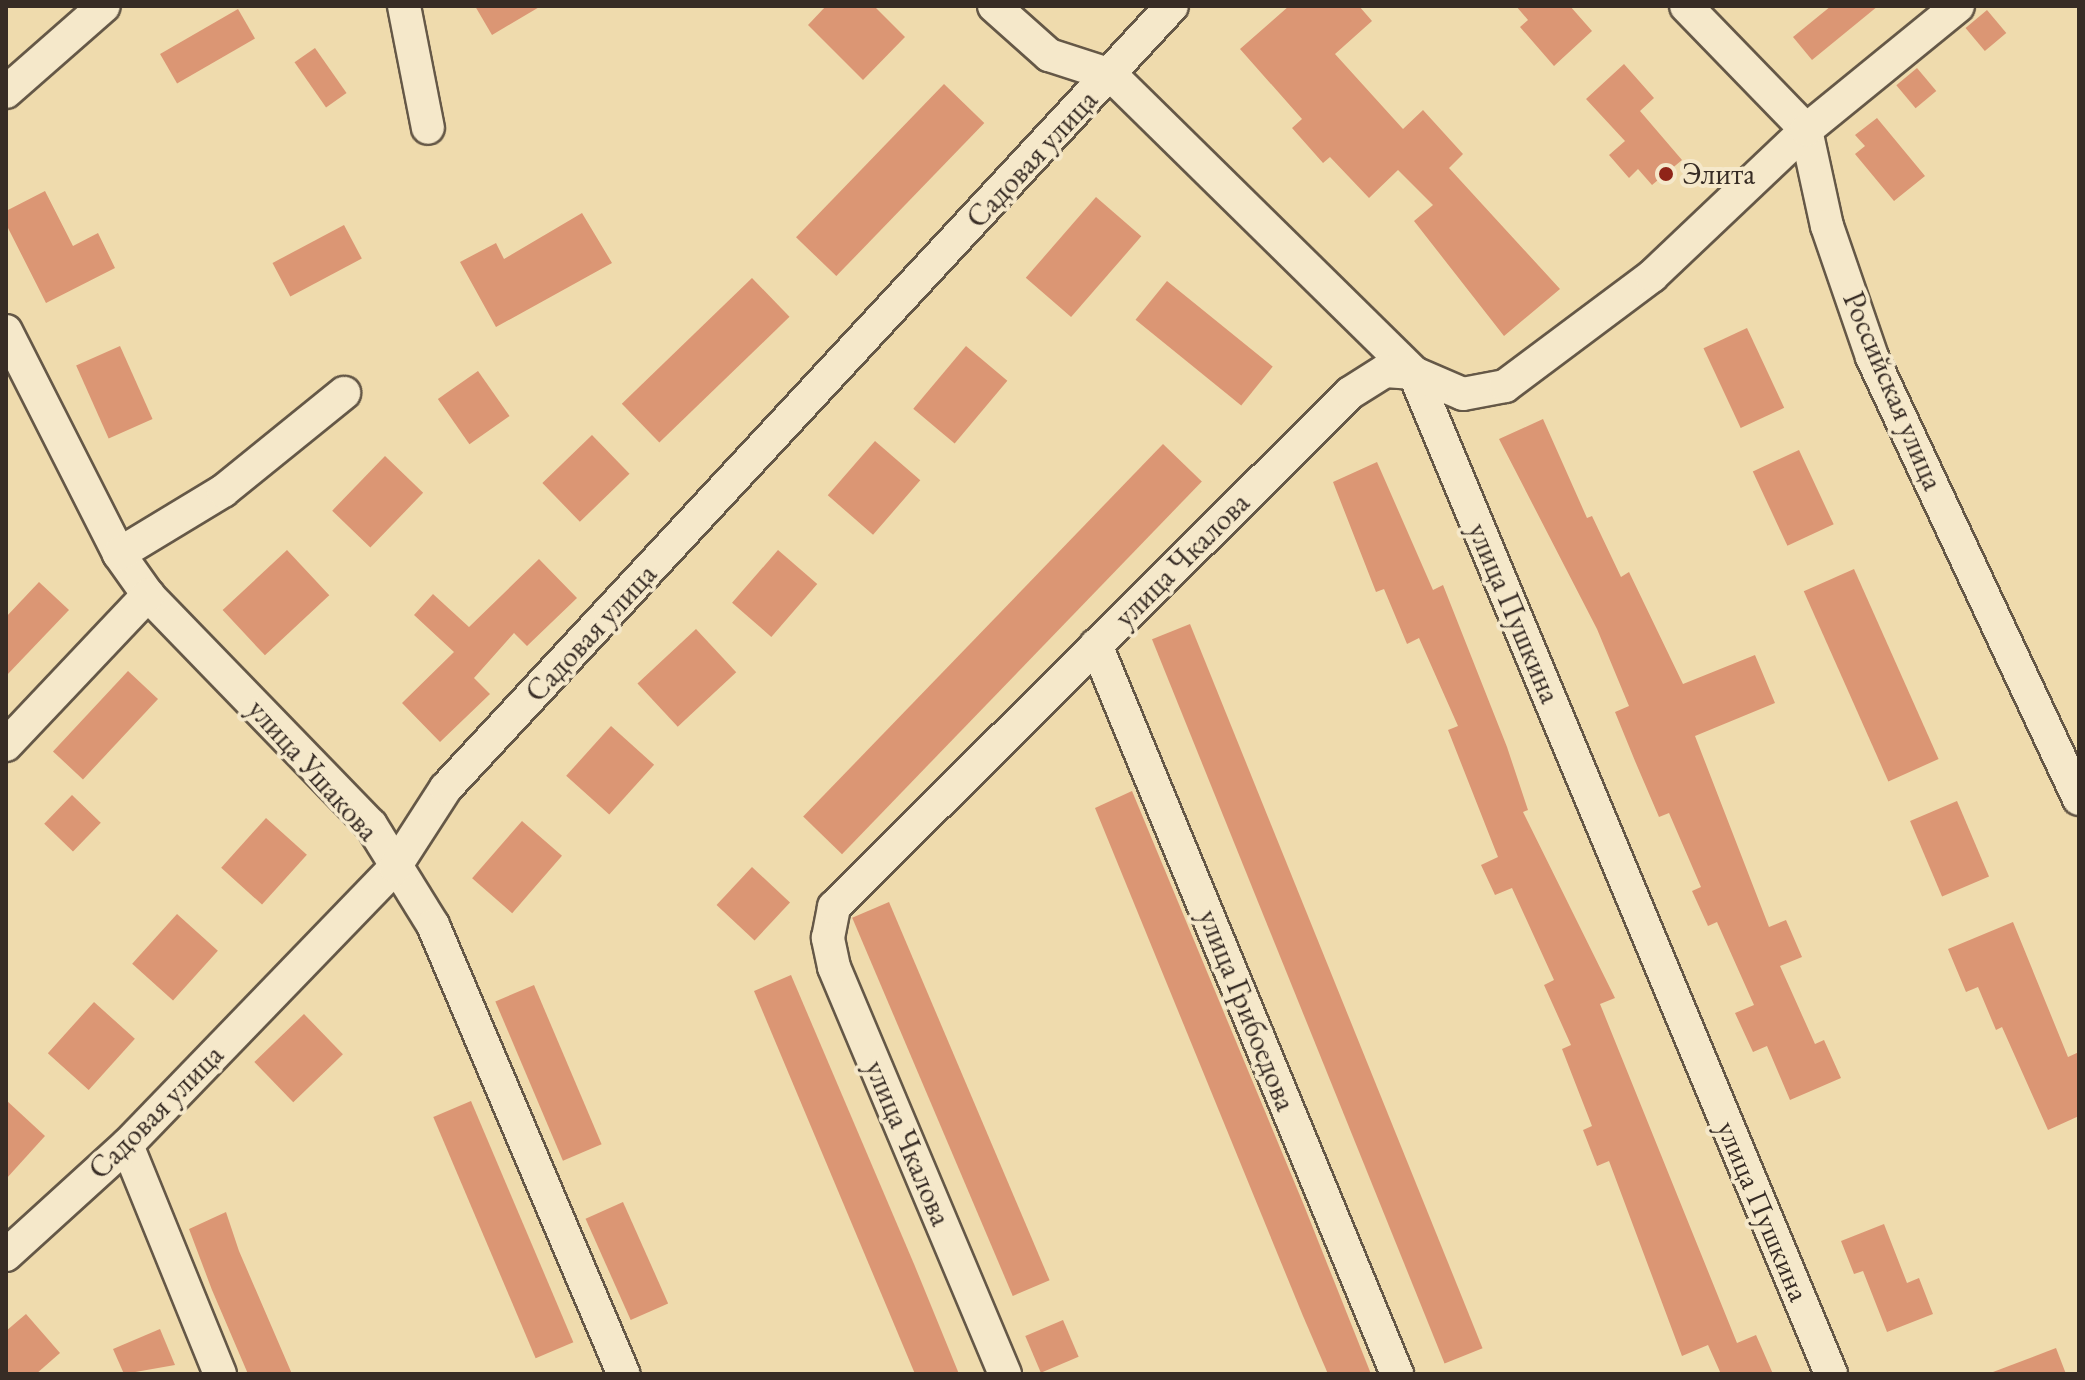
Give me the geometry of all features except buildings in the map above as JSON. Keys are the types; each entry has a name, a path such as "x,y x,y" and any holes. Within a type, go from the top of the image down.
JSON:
{"street":[{"path":"6,92 104,6"},
{"path":"404,6 428,128"},
{"name":"улица Пушкина","path":"994,6 1049,55 1111,75 1414,373 1831,1374"},
{"name":"Садовая улица","path":"6,1255 127,1145 395,867 446,788 1172,6"},
{"path":"1686,6 1806,130"},
{"name":"улица Чкалова","path":"1005,1374 828,938 834,907 1350,393 1385,371 1414,373 1463,394 1505,386 1652,276 1806,130 1958,6"},
{"name":"Российская улица","path":"1806,130 1827,226 1872,357 2079,799"},
{"name":"улица Ушакова","path":"6,331 119,554 148,595 371,825 433,925 510,1094 624,1374"},
{"path":"119,554 223,491 344,393"},
{"path":"6,745 148,595"},
{"name":"улица Грибоедова","path":"1096,645 1397,1374"},
{"path":"127,1145 220,1374"}],"place":[{"name":"Элита","path":"1666,174"}]}
